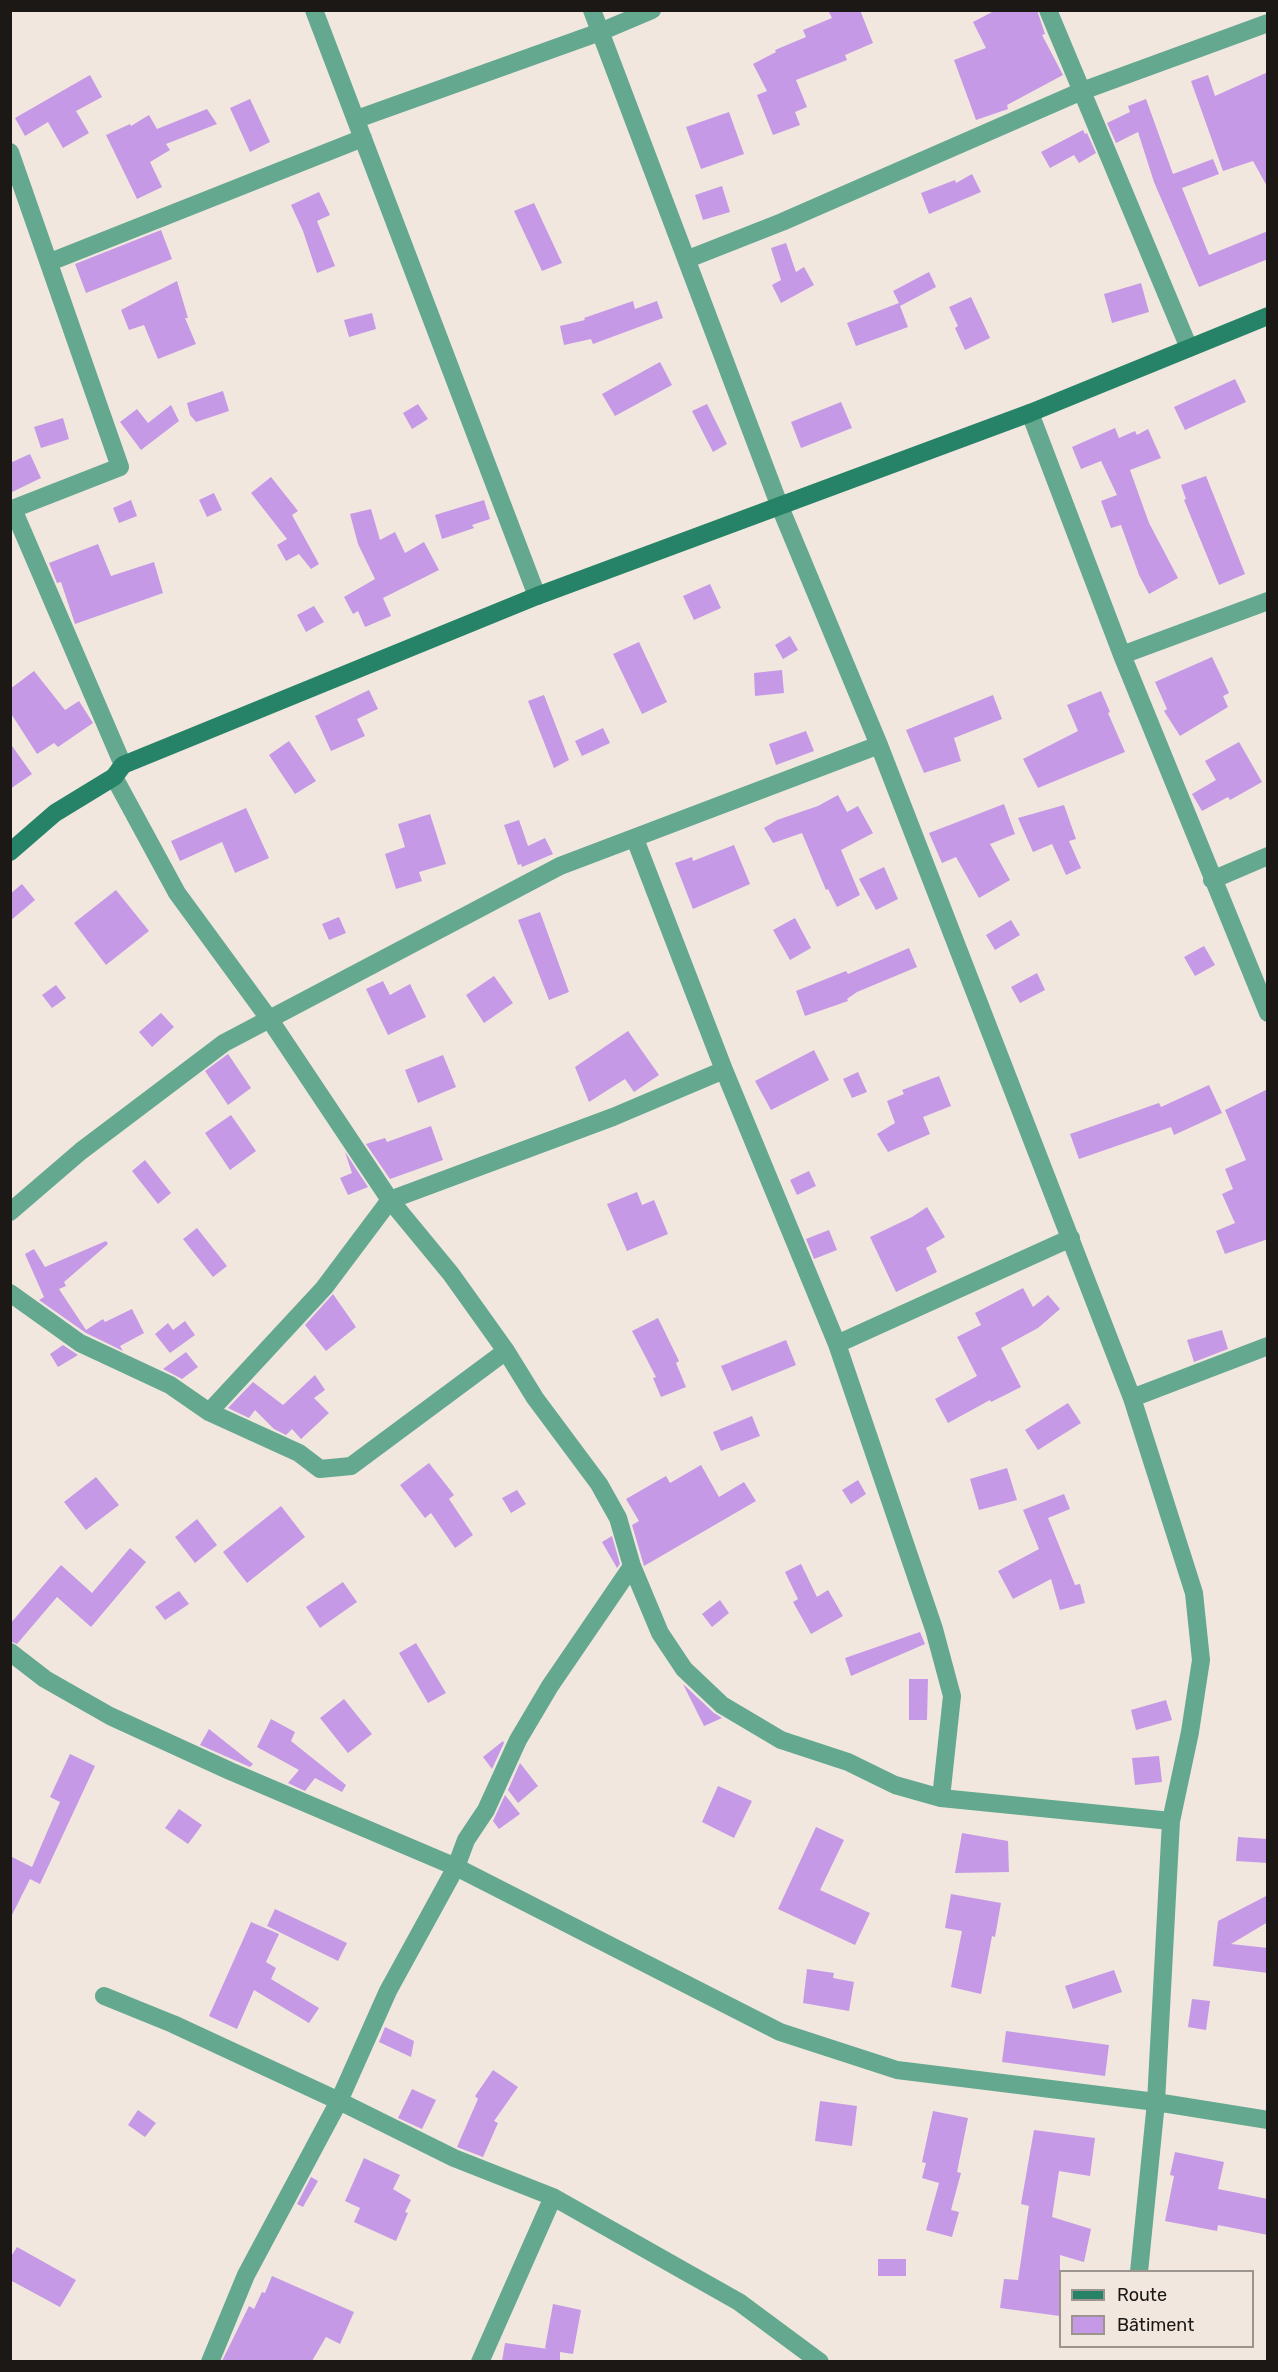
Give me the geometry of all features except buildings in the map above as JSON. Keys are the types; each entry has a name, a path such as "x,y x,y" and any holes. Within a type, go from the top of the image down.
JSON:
{"street":[{"path":"314,10 537,596"},
{"path":"592,10 780,507 879,746 1132,1398 1194,1593 1201,1660 1190,1732 1171,1821 1156,2102 1139,2270"},
{"path":"357,119 600,32 652,10"},
{"path":"1048,10 1189,348"},
{"path":"688,259 782,222 1082,91 1268,23"},
{"path":"50,262 363,138"},
{"path":"10,152 120,467 12,509 118,771 177,893 270,1020 390,1200 451,1274 506,1351 535,1398 599,1484 618,1518 632,1566 660,1633 684,1669 722,1705 781,1740 848,1762 895,1785 941,1798 1171,1821"},
{"path":"10,852 55,813 118,771 537,596 1030,413 1268,316"},
{"path":"1030,413 1122,655 1268,1013"},
{"path":"1122,655 1268,601"},
{"path":"10,1212 81,1151 224,1043 560,866 879,746"},
{"path":"635,839 724,1070 837,1344 934,1629 952,1696 941,1798"},
{"path":"1212,880 1268,856"},
{"path":"209,1412 324,1288 390,1200 613,1117 724,1070"},
{"path":"837,1344 1071,1238"},
{"path":"10,1293 80,1343 170,1384 209,1412 299,1453 320,1469 351,1466 506,1351"},
{"path":"1132,1398 1268,1346"},
{"path":"210,2361 246,2275 339,2101 388,1991 456,1867 466,1840 486,1810 518,1740 550,1686 632,1566"},
{"path":"10,1652 45,1679 110,1716 230,1771 456,1867 780,2032 897,2070 1156,2102 1268,2120"},
{"path":"104,1996 173,2024 339,2101 454,2158 553,2196 740,2302 820,2361"},
{"path":"480,2361 553,2196"}]}
